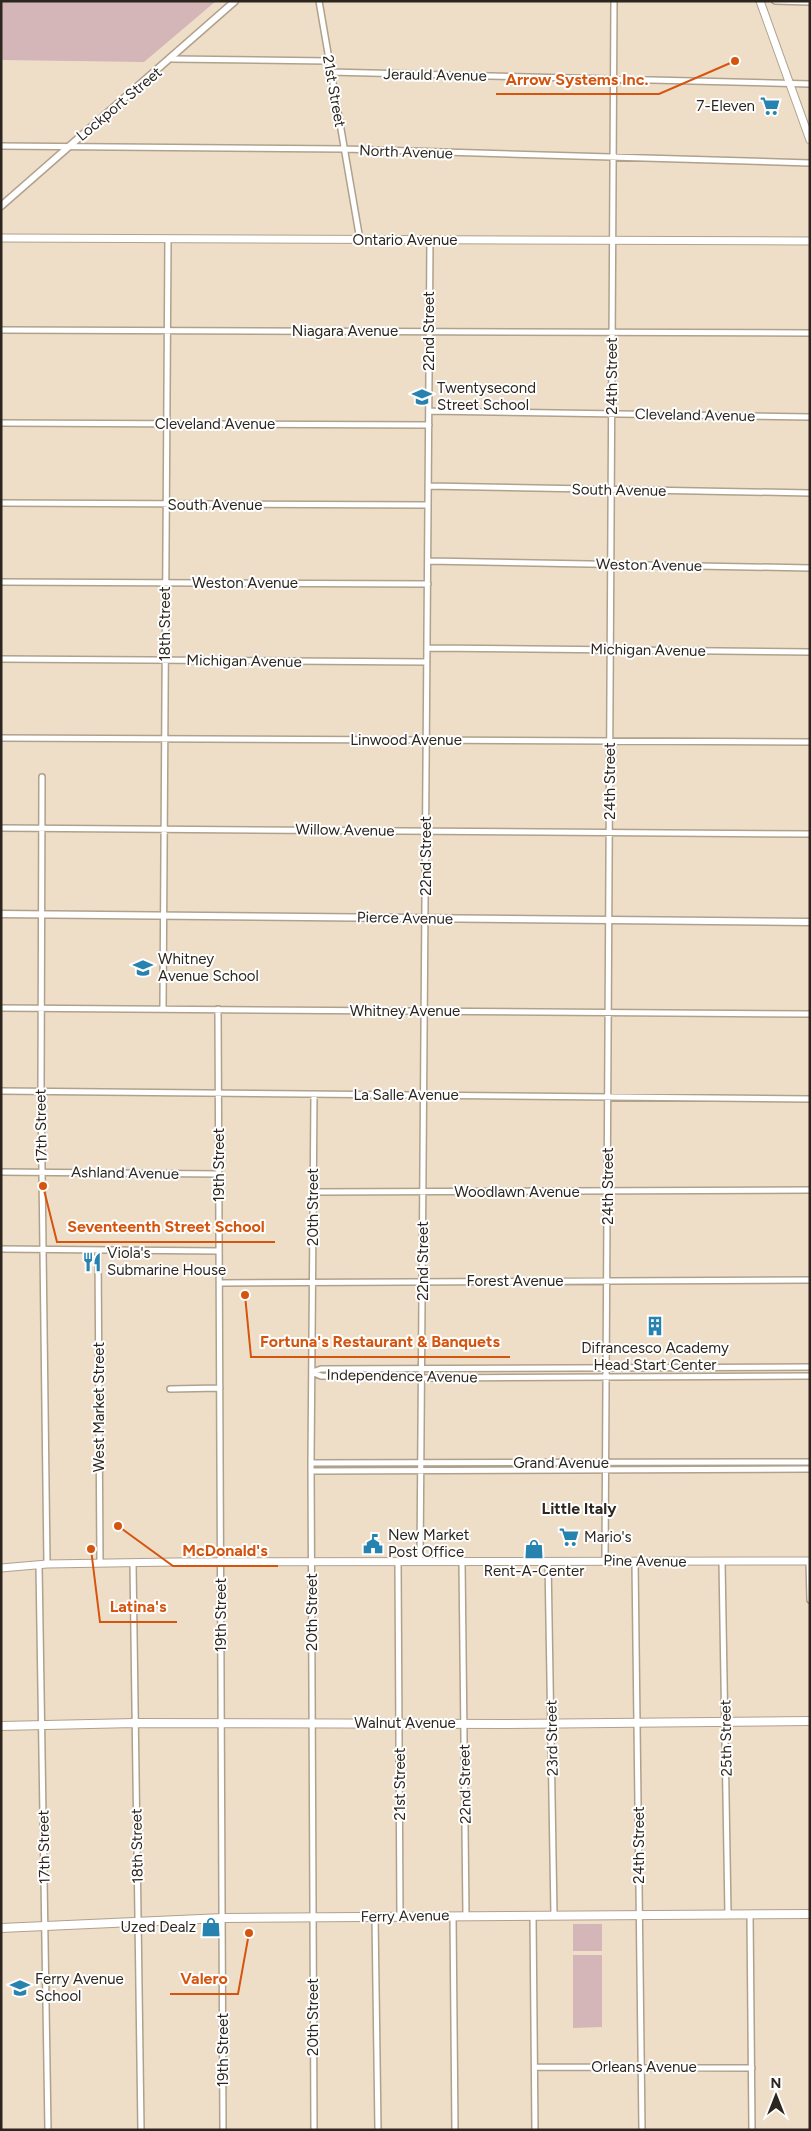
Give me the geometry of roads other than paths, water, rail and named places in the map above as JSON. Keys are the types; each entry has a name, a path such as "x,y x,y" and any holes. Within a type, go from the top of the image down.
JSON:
{"main road":[{"path":"760,1 810,140"},
{"name":"Ontario Avenue","path":"1,238 810,241"},
{"name":"Pine Avenue","path":"1,1568 100,1563 311,1561 809,1561"},
{"name":"Walnut Avenue","path":"1,1726 135,1723 810,1721"},
{"name":"Ferry Avenue","path":"1,1928 223,1918 810,1914"}],"street":[{"name":"Lockport Street","path":"1,206 172,59 236,1"},
{"name":"21st Street","path":"319,1 360,240"},
{"name":"24th Street","path":"605,1560 614,1"},
{"path":"775,1 810,2"},
{"path":"172,59 328,61"},
{"name":"Jerauld Avenue","path":"330,72 810,84"},
{"name":"North Avenue","path":"1,146 344,149 810,163"},
{"name":"18th Street","path":"163,1008 166,828 164,738 168,239"},
{"name":"22nd Street","path":"420,1562 430,241"},
{"name":"Niagara Avenue","path":"1,330 810,333"},
{"name":"Cleveland Avenue","path":"429,411 810,417"},
{"name":"Cleveland Avenue","path":"1,423 429,425"},
{"name":"South Avenue","path":"428,486 810,493"},
{"name":"South Avenue","path":"1,503 428,505"},
{"name":"Weston Avenue","path":"428,561 810,568"},
{"name":"Weston Avenue","path":"1,582 428,584"},
{"name":"Michigan Avenue","path":"427,648 810,652"},
{"name":"Michigan Avenue","path":"1,659 427,662"},
{"name":"Linwood Avenue","path":"1,738 810,742"},
{"name":"17th Street","path":"42,777 43,1565 41,1725 48,2130"},
{"name":"Willow Avenue","path":"1,828 810,834"},
{"name":"Pierce Avenue","path":"1,914 810,922"},
{"name":"Whitney Avenue","path":"1,1008 810,1014"},
{"name":"19th Street","path":"218,1010 224,2130"},
{"name":"La Salle Avenue","path":"1,1091 810,1099"},
{"name":"20th Street","path":"314,1094 311,1463 314,2130"},
{"name":"Ashland Avenue","path":"1,1172 219,1174"},
{"name":"Woodlawn Avenue","path":"314,1192 810,1190"},
{"path":"1,1249 219,1250"},
{"name":"West Market Street","path":"98,1250 100,1563"},
{"name":"Forest Avenue","path":"220,1282 810,1280"},
{"name":"Independence Avenue","path":"312,1372 321,1369 810,1367"},
{"name":"Independence Avenue","path":"312,1372 321,1376 422,1378 810,1376"},
{"path":"170,1389 220,1388"},
{"name":"Grand Avenue","path":"311,1463 810,1462"},
{"path":"311,1471 810,1469"},
{"name":"23rd Street","path":"548,1561 554,1915"},
{"name":"24th Street","path":"635,1561 642,2130"},
{"path":"809,1561 810,1600"},
{"name":"21st Street","path":"398,1562 400,1916"},
{"name":"22nd Street","path":"462,1562 466,1915"},
{"name":"25th Street","path":"722,1562 728,1914"},
{"name":"18th Street","path":"133,1563 141,2130"},
{"path":"750,1914 752,2130"},
{"path":"375,1916 378,2130"},
{"path":"453,1916 455,2130"},
{"path":"533,1916 535,2130"},
{"name":"Orleans Avenue","path":"535,2067 752,2068"}],"place":[{"name":"Arrow Systems Inc.","path":"735,61"},
{"name":"7-Eleven","path":"770,106"},
{"name":"Twentysecond Street School","path":"422,397"},
{"name":"Whitney Avenue School","path":"143,968"},
{"name":"Seventeenth Street School","path":"43,1186"},
{"name":"Viola's Submarine House","path":"92,1262"},
{"name":"Fortuna's Restaurant & Banquets","path":"245,1295"},
{"name":"Difrancesco Academy Head Start Center","path":"655,1326"},
{"name":"McDonald's","path":"118,1526"},
{"name":"Mario's","path":"569,1537"},
{"name":"New Market Post Office","path":"373,1544"},
{"name":"Latina's","path":"91,1549"},
{"name":"Rent-A-Center","path":"534,1549"},
{"name":"Uzed Dealz","path":"211,1927"},
{"name":"Valero","path":"249,1933"},
{"name":"Ferry Avenue School","path":"20,1988"}],"district":[{"name":"Little Italy","path":"579,1508"}]}
